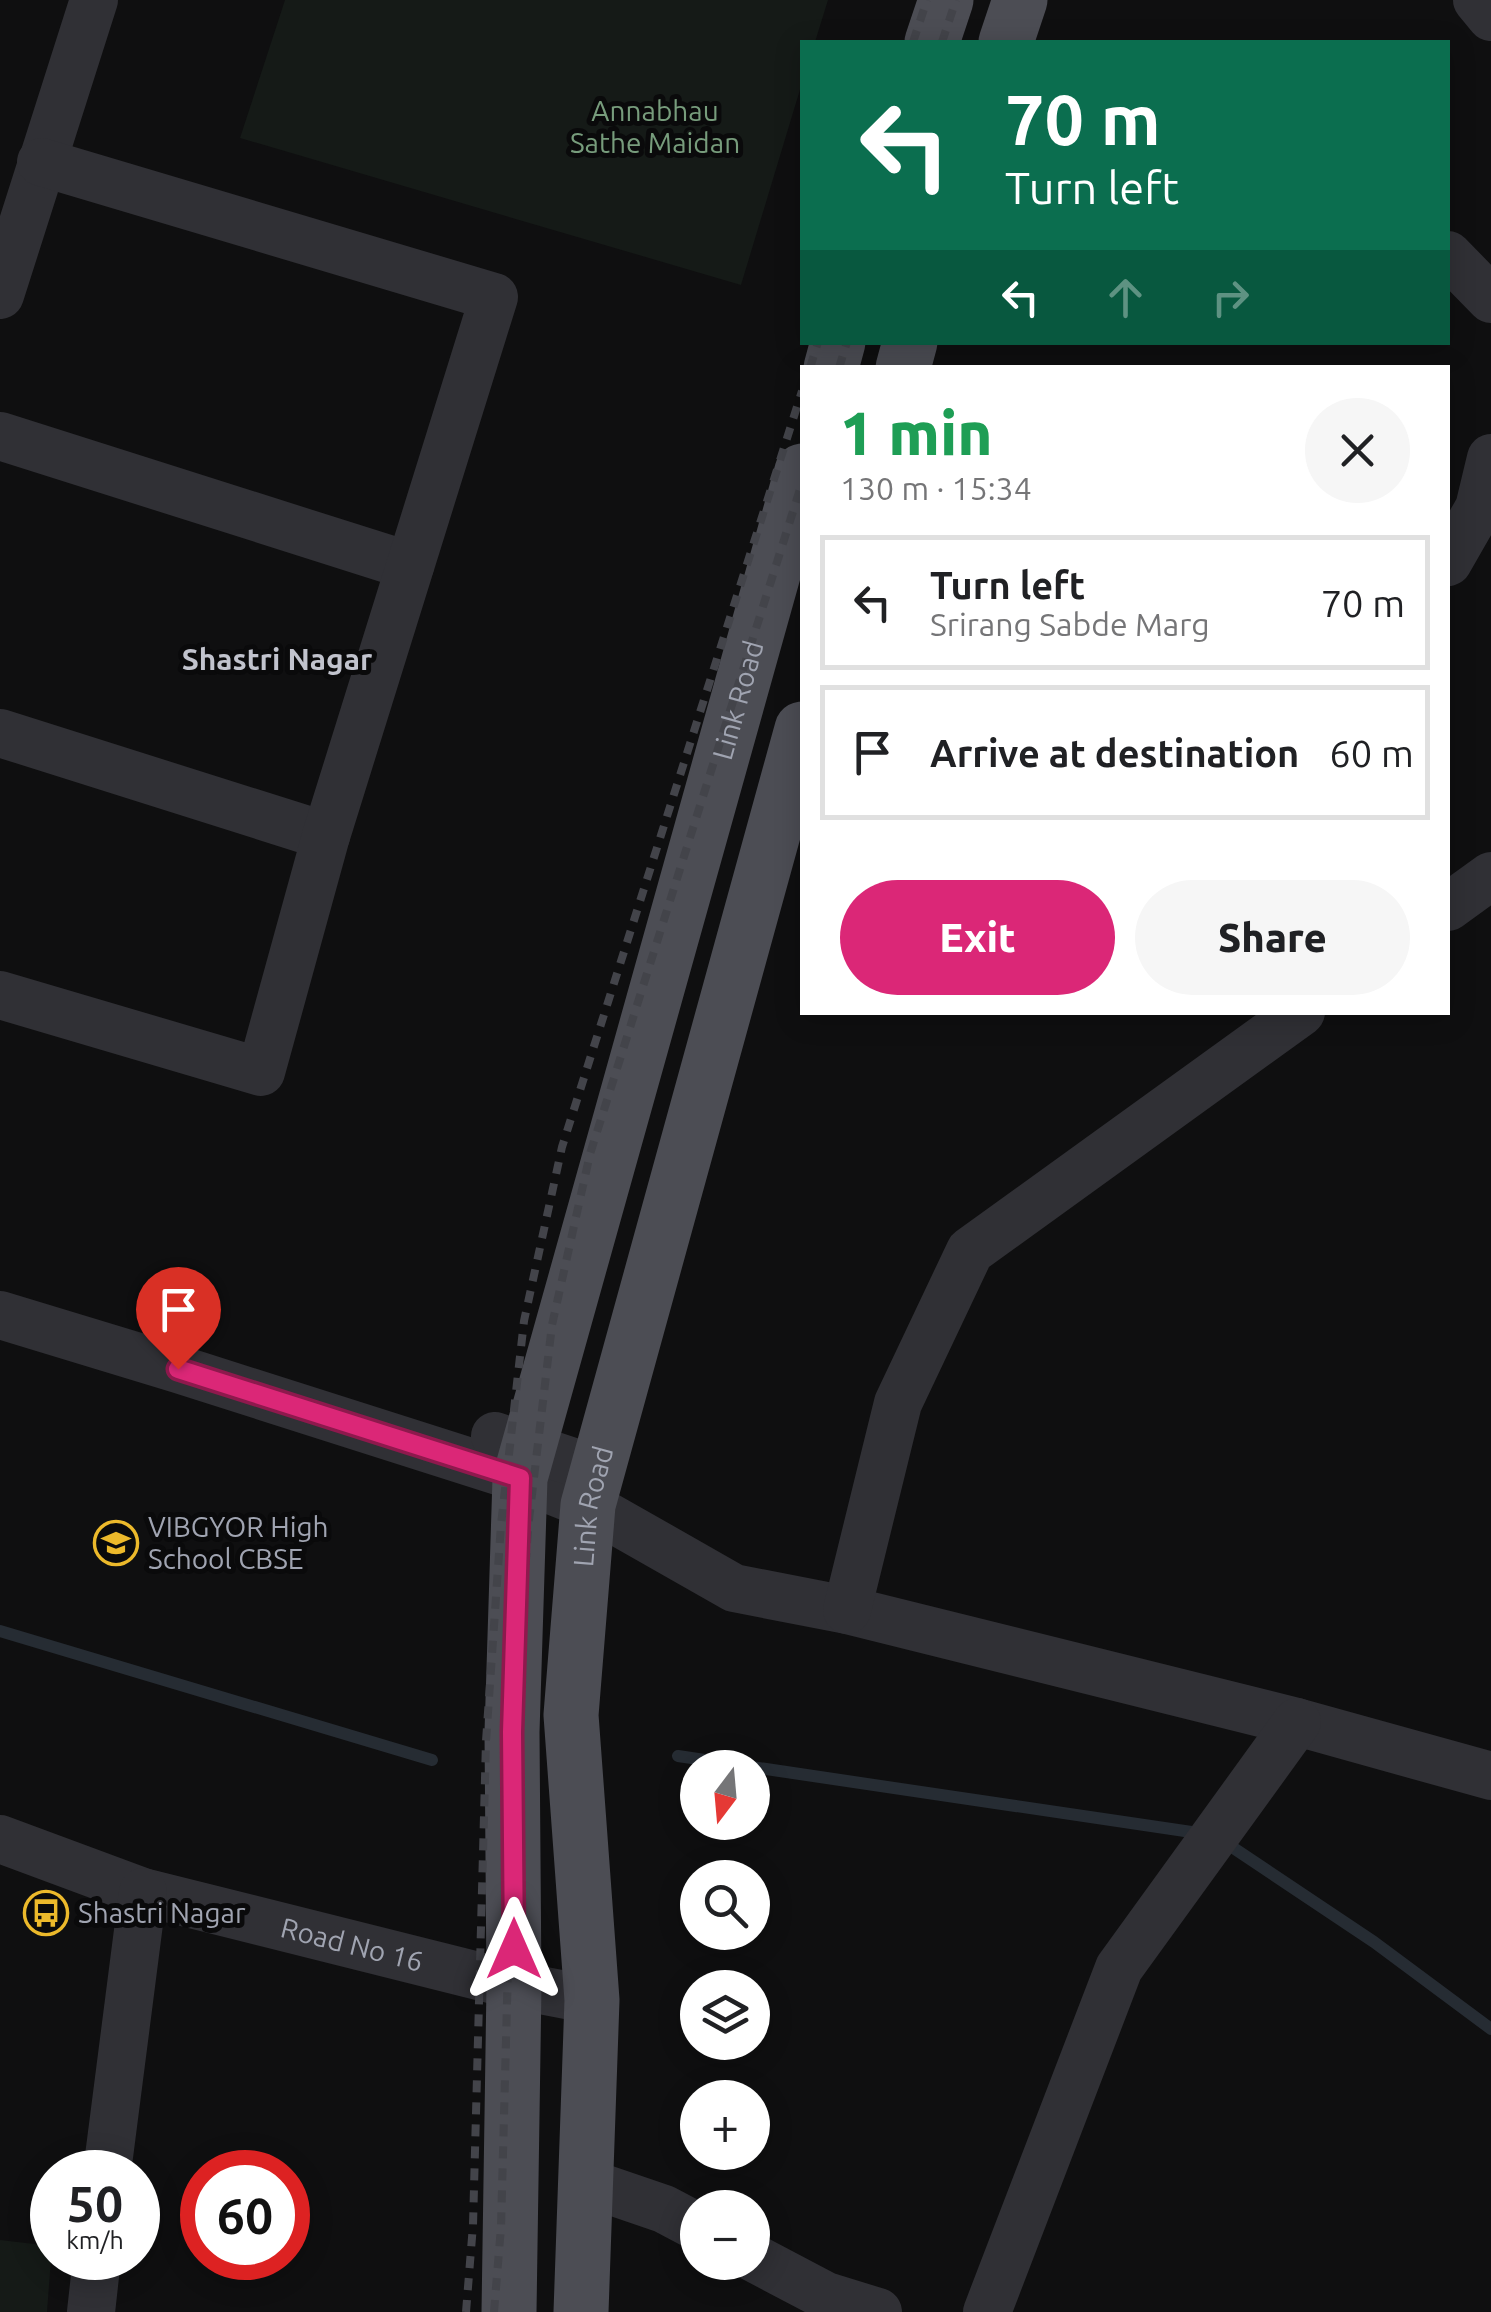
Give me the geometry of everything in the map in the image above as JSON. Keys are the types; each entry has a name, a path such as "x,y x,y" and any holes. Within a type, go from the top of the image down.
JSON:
{"main road":[{"path":"933,40 946,0"},
{"path":"1007,40 1020,0"},
{"name":"Link Road","path":"508,2312 514,1985 512,1732 524,1462 800,477"},
{"name":"Link Road","path":"580,2312 592,2000 571,1715 593,1488 800,736"}],"street":[{"path":"0,295 94,0"},
{"path":"1476,0 1491,17"},
{"path":"0,995 260,1072 326,836 494,297 42,162"},
{"path":"1450,257 1491,299"},
{"path":"0,436 410,566"},
{"path":"1450,559 1479,508 1491,458"},
{"path":"0,734 326,836"},
{"path":"1450,906 1491,876"},
{"path":"846,1610 898,1403 970,1250 1297,1015"},
{"path":"0,1284 275,1383 524,1462 593,1488 734,1588 846,1610 1297,1722 1491,1776"},
{"path":"0,1315 275,1383"},
{"path":"987,2312 1119,1968 1297,1722"},
{"name":"Road No 16","path":"0,1839 143,1892 514,1985 592,2000"},
{"path":"111,2150 143,1892"},
{"path":"585,2182 680,2218"},
{"path":"770,2266 826,2296 878,2312"},
{"path":"91,2312 95,2280"}],"green space":[{"name":"Annabhau Sathe Maidan","path":"285,0 828,0 816,40 800,40 800,90 741,285 240,138"},
{"path":"0,2240 30,2243 30,2280 49,2280 47,2312 0,2312"}],"waterway":[{"path":"0,1631 432,1760"},
{"path":"678,1756 1205,1834"},
{"path":"1223,1841 1374,1942 1491,2029"}],"railway":[{"path":"914,40 927,0"},
{"path":"943,40 956,0"},
{"path":"811,365 817,345"},
{"path":"840,365 846,345"},
{"path":"466,2312 473,2225 486,1741 501,1525 524,1321 562,1147 800,397"},
{"path":"494,2312 501,2227 514,1742 528,1528 552,1325 590,1154 800,489"}],"place":[{"name":"VIBGYOR High School CBSE","path":"116,1543"},
{"name":"Shastri Nagar","path":"46,1913"}],"district":[{"name":"Shastri Nagar","path":"277,660"}],"route":[{"path":"178,1369 520,1478 512,1732 514,1949"}]}
